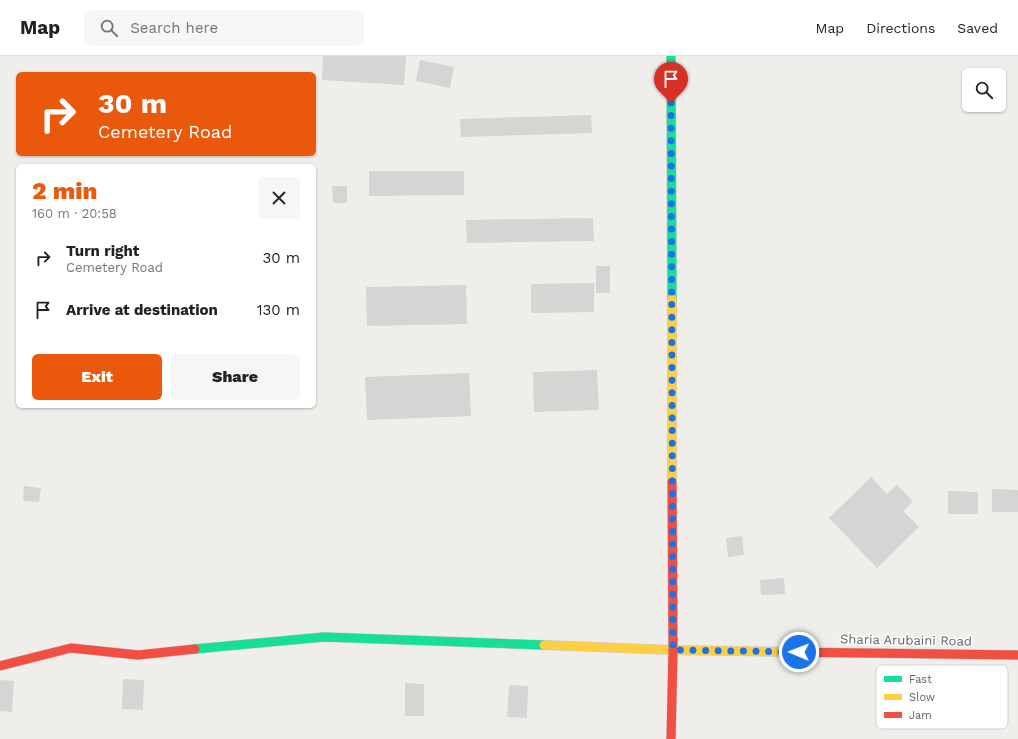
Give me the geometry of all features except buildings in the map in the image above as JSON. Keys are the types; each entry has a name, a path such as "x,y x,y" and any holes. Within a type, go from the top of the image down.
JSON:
{"street":[{"path":"671,56 673,650 671,739"},
{"name":"Sharia Arubaini Road","path":"0,666 72,648 138,655 324,636 673,650 1018,655"}],"traffic: fast":[{"path":"671,56 672,299"},
{"path":"195,649 324,637 544,645"}],"traffic: slow":[{"path":"672,299 672,482"},
{"path":"544,645 673,650 786,652"}],"traffic: jam":[{"path":"671,739 673,650 672,482"},
{"path":"0,666 71,648 138,655 195,649"},
{"path":"786,652 1018,655"}],"route":[{"path":"671,103 673,650 799,652"}]}
